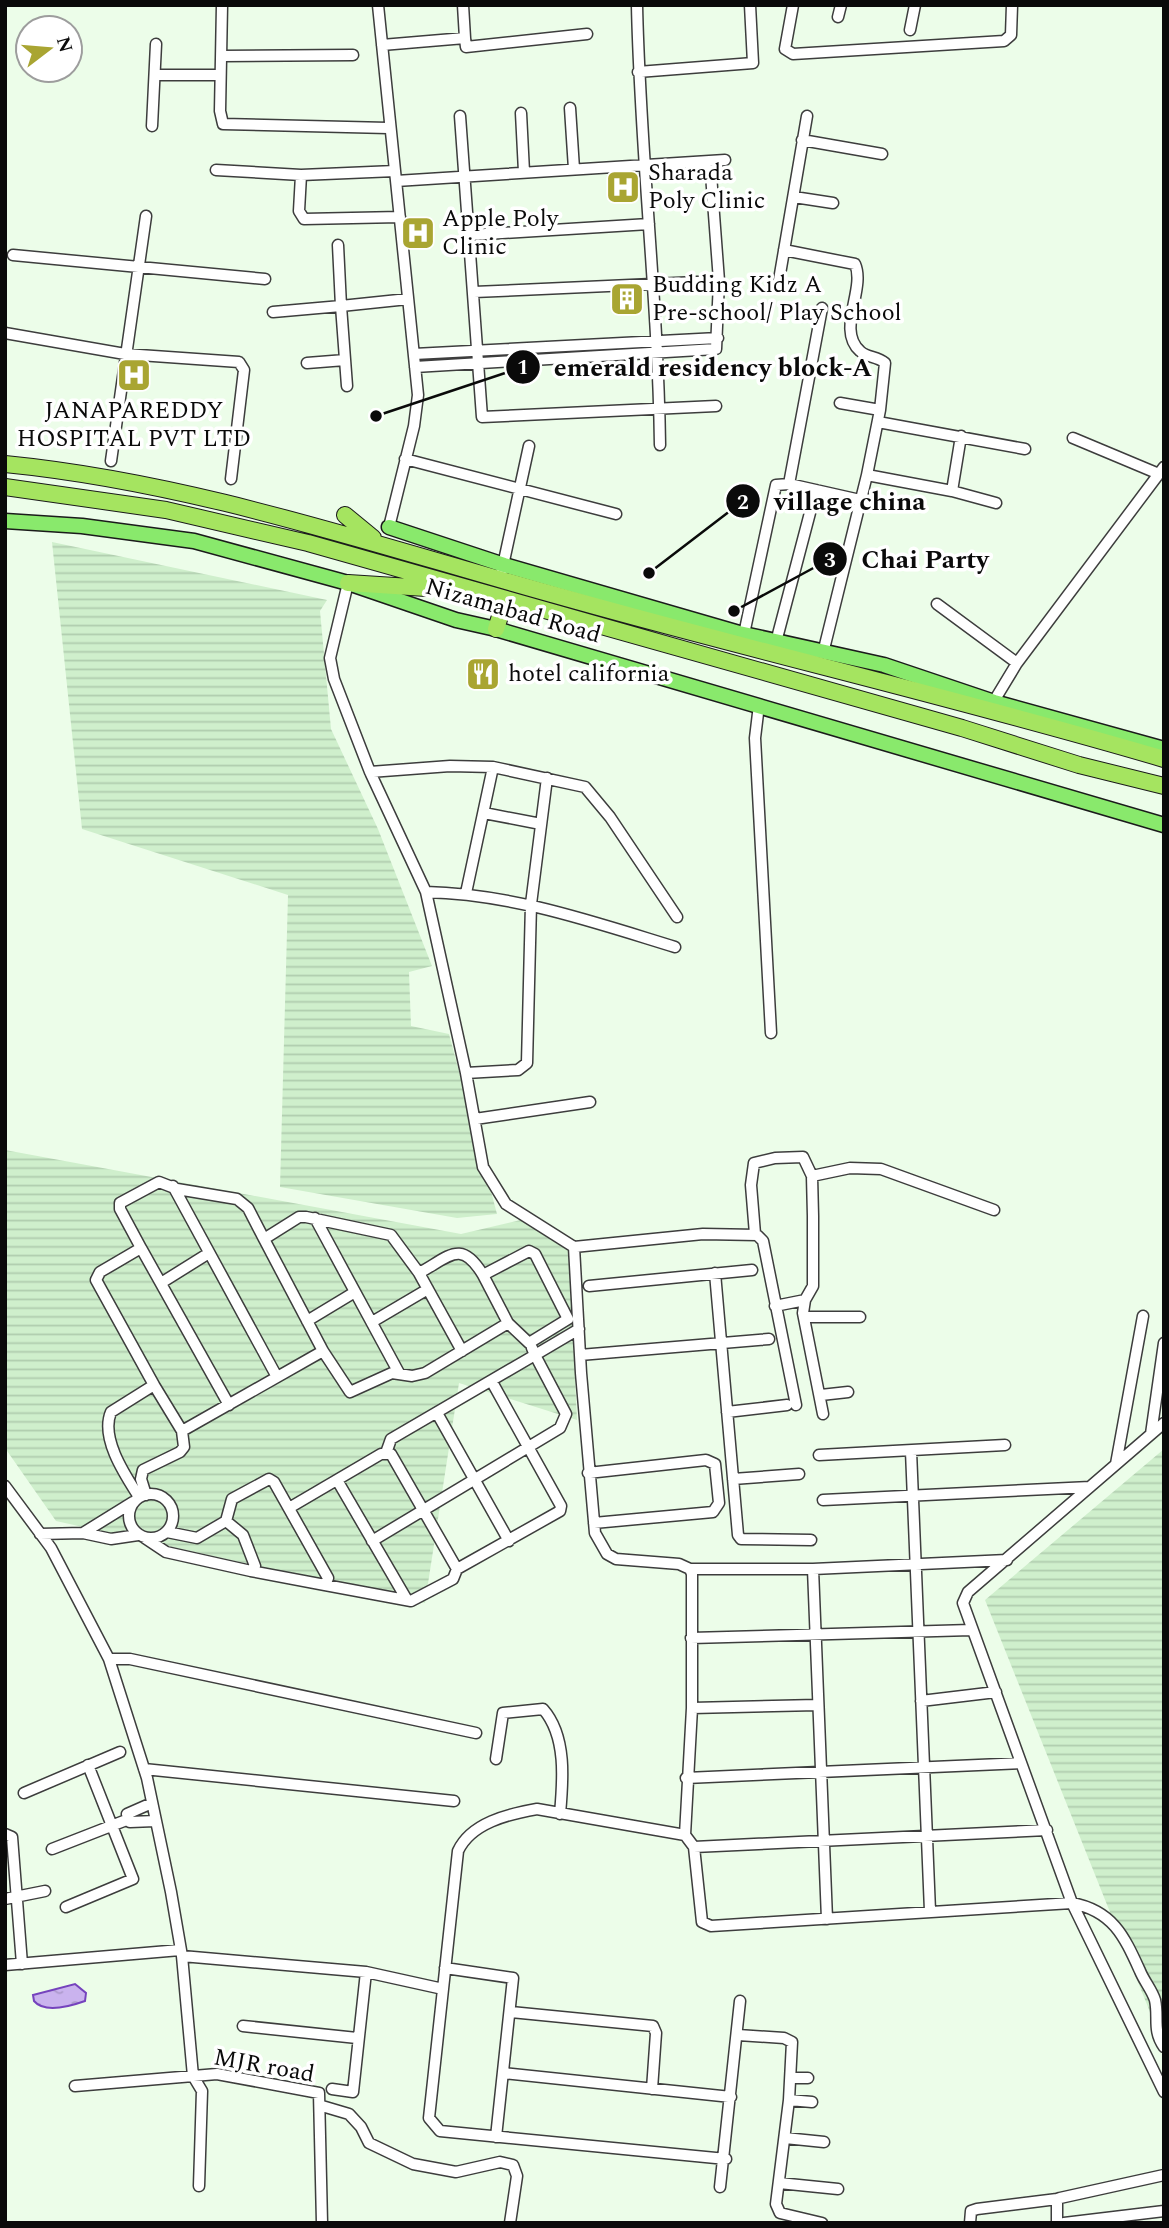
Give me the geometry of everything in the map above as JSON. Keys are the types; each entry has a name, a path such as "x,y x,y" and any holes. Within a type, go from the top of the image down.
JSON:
{"highway":[{"name":"Nizamabad Road","path":"5,464 226,501 501,572 661,625 992,705 1164,760"},
{"name":"Nizamabad Road","path":"5,487 166,510 308,543 962,728 1079,765 1164,786"},
{"path":"345,515 376,541"},
{"path":"348,583 426,588 449,582"},
{"path":"496,629 505,600"}],"main road":[{"name":"Nizamabad Road","path":"5,520 82,526 194,541 348,583 446,617 759,705 1164,825"},
{"name":"Nizamabad Road","path":"389,527 501,572 776,642 824,649 884,665 992,705 1164,749"}],"street":[{"path":"222,5 220,75 223,124 388,128"},
{"path":"378,5 388,128 396,176 414,354 417,412 389,527"},
{"path":"463,5 466,47 587,34"},
{"path":"646,5 637,6 638,72 657,347 660,445"},
{"path":"638,72 753,63 750,5"},
{"path":"793,5 785,49 793,54 1004,41 1011,35 1012,5"},
{"path":"911,30 915,5"},
{"path":"382,44 466,38"},
{"path":"152,126 156,44"},
{"path":"222,56 353,55"},
{"path":"155,75 220,75"},
{"path":"570,108 574,169"},
{"path":"521,113 524,172"},
{"path":"460,116 482,418 716,406"},
{"path":"779,280 807,116"},
{"path":"803,140 882,154"},
{"path":"414,354 479,349 568,351 657,347 718,338 719,281 710,160"},
{"path":"216,170 465,176 724,160"},
{"path":"301,174 299,211 304,219 400,217"},
{"path":"794,197 833,204"},
{"path":"111,461 146,216"},
{"path":"470,235 649,224"},
{"path":"338,245 347,386"},
{"path":"784,250 855,264 858,271 851,335 860,352 884,363 879,416 867,475 824,649"},
{"path":"13,255 265,279"},
{"path":"474,292 719,281"},
{"path":"273,312 408,299"},
{"path":"789,484 822,308"},
{"path":"5,333 125,354 242,365 231,479"},
{"path":"415,366 480,362 568,351"},
{"path":"307,363 345,360"},
{"path":"840,403 879,416 1025,449"},
{"path":"952,491 961,436"},
{"path":"992,705 1017,663 1162,469 1073,438"},
{"path":"501,572 530,446"},
{"path":"405,459 616,514"},
{"path":"867,475 952,491 996,503"},
{"path":"744,634 774,488 778,484 789,484 860,500"},
{"path":"776,642 816,490"},
{"path":"348,583 330,658 334,679 370,772 426,892 466,1073 483,1167 496,1193 506,1204 574,1247 703,1234 755,1234 763,1241 791,1405 727,1412"},
{"path":"937,604 1017,663"},
{"path":"759,705 754,738 771,1033"},
{"path":"370,772 450,766 494,767 584,787 610,817 677,917"},
{"path":"466,893 494,767"},
{"path":"466,1073 518,1070 527,1063 531,904 547,778"},
{"path":"484,813 541,824"},
{"path":"426,892 466,893 531,904 675,947"},
{"path":"475,1119 590,1102"},
{"path":"755,1234 751,1185 754,1163 803,1157 812,1176 813,1286 805,1300 805,1317 823,1414"},
{"path":"812,1176 850,1168 881,1169 994,1210"},
{"path":"229,1405 120,1209 120,1203 159,1182 243,1203 323,1351 349,1392 392,1373 412,1376 425,1373 508,1323"},
{"path":"173,1186 277,1377"},
{"path":"264,1239 299,1217 391,1235 419,1273 462,1351"},
{"path":"315,1219 400,1373"},
{"path":"574,1247 580,1355 576,1374 594,1523 607,1554 616,1559 680,1564 690,1569 813,1569 1007,1560"},
{"path":"141,1248 100,1272 96,1280 182,1431 184,1447 180,1452 143,1471 139,1498 128,1516 142,1537 166,1552 251,1571 417,1600 453,1580 457,1569 560,1511 561,1506 492,1382"},
{"path":"161,1283 209,1253"},
{"path":"372,1541 561,1428 566,1414 529,1343 508,1323 473,1258 465,1253 457,1253 419,1273"},
{"path":"483,1275 523,1253 535,1254 568,1319 529,1343"},
{"path":"589,1286 752,1270"},
{"path":"715,1273 739,1538 811,1540"},
{"path":"372,1322 428,1289"},
{"path":"307,1321 355,1292"},
{"path":"775,1306 805,1300"},
{"path":"1116,1464 1143,1316"},
{"path":"805,1317 860,1317"},
{"path":"289,1508 386,1452 391,1439 579,1329"},
{"path":"580,1355 769,1339"},
{"path":"1151,1434 1162,1376 1164,1343"},
{"path":"182,1431 323,1351"},
{"path":"139,1498 117,1458 108,1418 111,1412 154,1385"},
{"path":"821,1395 848,1392"},
{"path":"437,1413 509,1541"},
{"path":"1164,1423 964,1598 964,1613 996,1692 1072,1903 1164,2092"},
{"path":"819,1455 1005,1445"},
{"path":"911,1451 916,1632 930,1911"},
{"path":"386,1452 391,1454 457,1569"},
{"path":"589,1472 706,1460 715,1464 719,1503 713,1512 594,1523"},
{"path":"733,1479 799,1474"},
{"path":"167,1532 197,1538 226,1521 232,1499 264,1479 274,1482 327,1575 325,1585"},
{"path":"337,1480 407,1600"},
{"path":"5,1486 40,1534 109,1659 144,1769 181,1953 193,2076 202,2091 199,2186"},
{"path":"823,1500 1090,1487"},
{"path":"40,1534 83,1533 111,1539 159,1538 167,1532 173,1521 171,1506 161,1496 139,1498 83,1533"},
{"path":"226,1521 243,1535 256,1563 251,1571"},
{"path":"690,1569 692,1708 686,1778 685,1835 694,1847 699,1913 705,1925 1072,1903 1104,1914 1121,1930 1154,1998 1155,2032 1164,2047"},
{"path":"813,1569 827,1919"},
{"path":"691,1638 971,1630"},
{"path":"109,1659 130,1659 477,1733"},
{"path":"921,1701 996,1692"},
{"path":"692,1708 817,1705"},
{"path":"496,1759 503,1713 543,1709 549,1718 562,1760 560,1814"},
{"path":"24,1793 121,1752"},
{"path":"686,1778 1021,1763"},
{"path":"66,1907 132,1880 88,1765"},
{"path":"144,1769 454,1801"},
{"path":"152,1804 127,1814 130,1822 155,1821"},
{"path":"685,1835 537,1810 513,1813 464,1838 458,1851 429,2118 440,2131 726,2159"},
{"path":"52,1849 129,1819"},
{"path":"694,1847 1047,1830"},
{"path":"5,1834 12,1837 10,1899 23,1964"},
{"path":"10,1899 45,1891"},
{"path":"5,1965 181,1953 366,1972 443,1989"},
{"path":"446,1968 513,1978 496,2137"},
{"path":"332,2089 353,2092 366,1972"},
{"path":"720,2186 726,2159 740,2001"},
{"path":"511,2012 653,2026 656,2033 652,2089"},
{"path":"243,2026 358,2038"},
{"path":"738,2035 789,2040 793,2048 776,2204 780,2213 822,2223"},
{"path":"504,2073 731,2097"},
{"name":"MJR road","path":"75,2086 217,2074 315,2091 321,2096 322,2106 323,2223"},
{"path":"791,2078 808,2078"},
{"path":"789,2100 812,2102"},
{"path":"322,2106 349,2114 361,2127 369,2143 413,2164 456,2172 500,2162 513,2165 517,2176 510,2223"},
{"path":"785,2138 824,2142"},
{"path":"970,2223 969,2216 976,2209 1057,2199 1164,2175"},
{"path":"779,2183 838,2189"},
{"path":"1057,2199 1057,2223"},
{"path":"1065,2223 1164,2211"}],"green space":[{"path":"52,542 327,600 320,611 331,729 378,829 432,966 409,972 411,1026 449,1034 497,1214 457,1218 280,1187 288,895 82,829"},
{"path":"5,1150 461,1234 529,1218 569,1250 577,1420 459,1383 425,1603 56,1521 5,1448"},
{"path":"1164,1449 1164,2047 985,1600"}],"water":[{"path":"75,1984 86,1993 85,2001 51,2008 34,2001 33,1995"}],"place":[{"name":"Sharada Poly Clinic","path":"623,187"},
{"name":"Apple Poly Clinic","path":"418,233"},
{"name":"Budding Kidz A Pre-school/ Play School","path":"627,299"},
{"name":"JANAPAREDDY HOSPITAL PVT LTD","path":"134,375"},
{"name":"emerald residency block-A","path":"376,416"},
{"name":"village china","path":"649,573"},
{"name":"Chai Party","path":"734,611"},
{"name":"hotel california","path":"483,674"}]}
